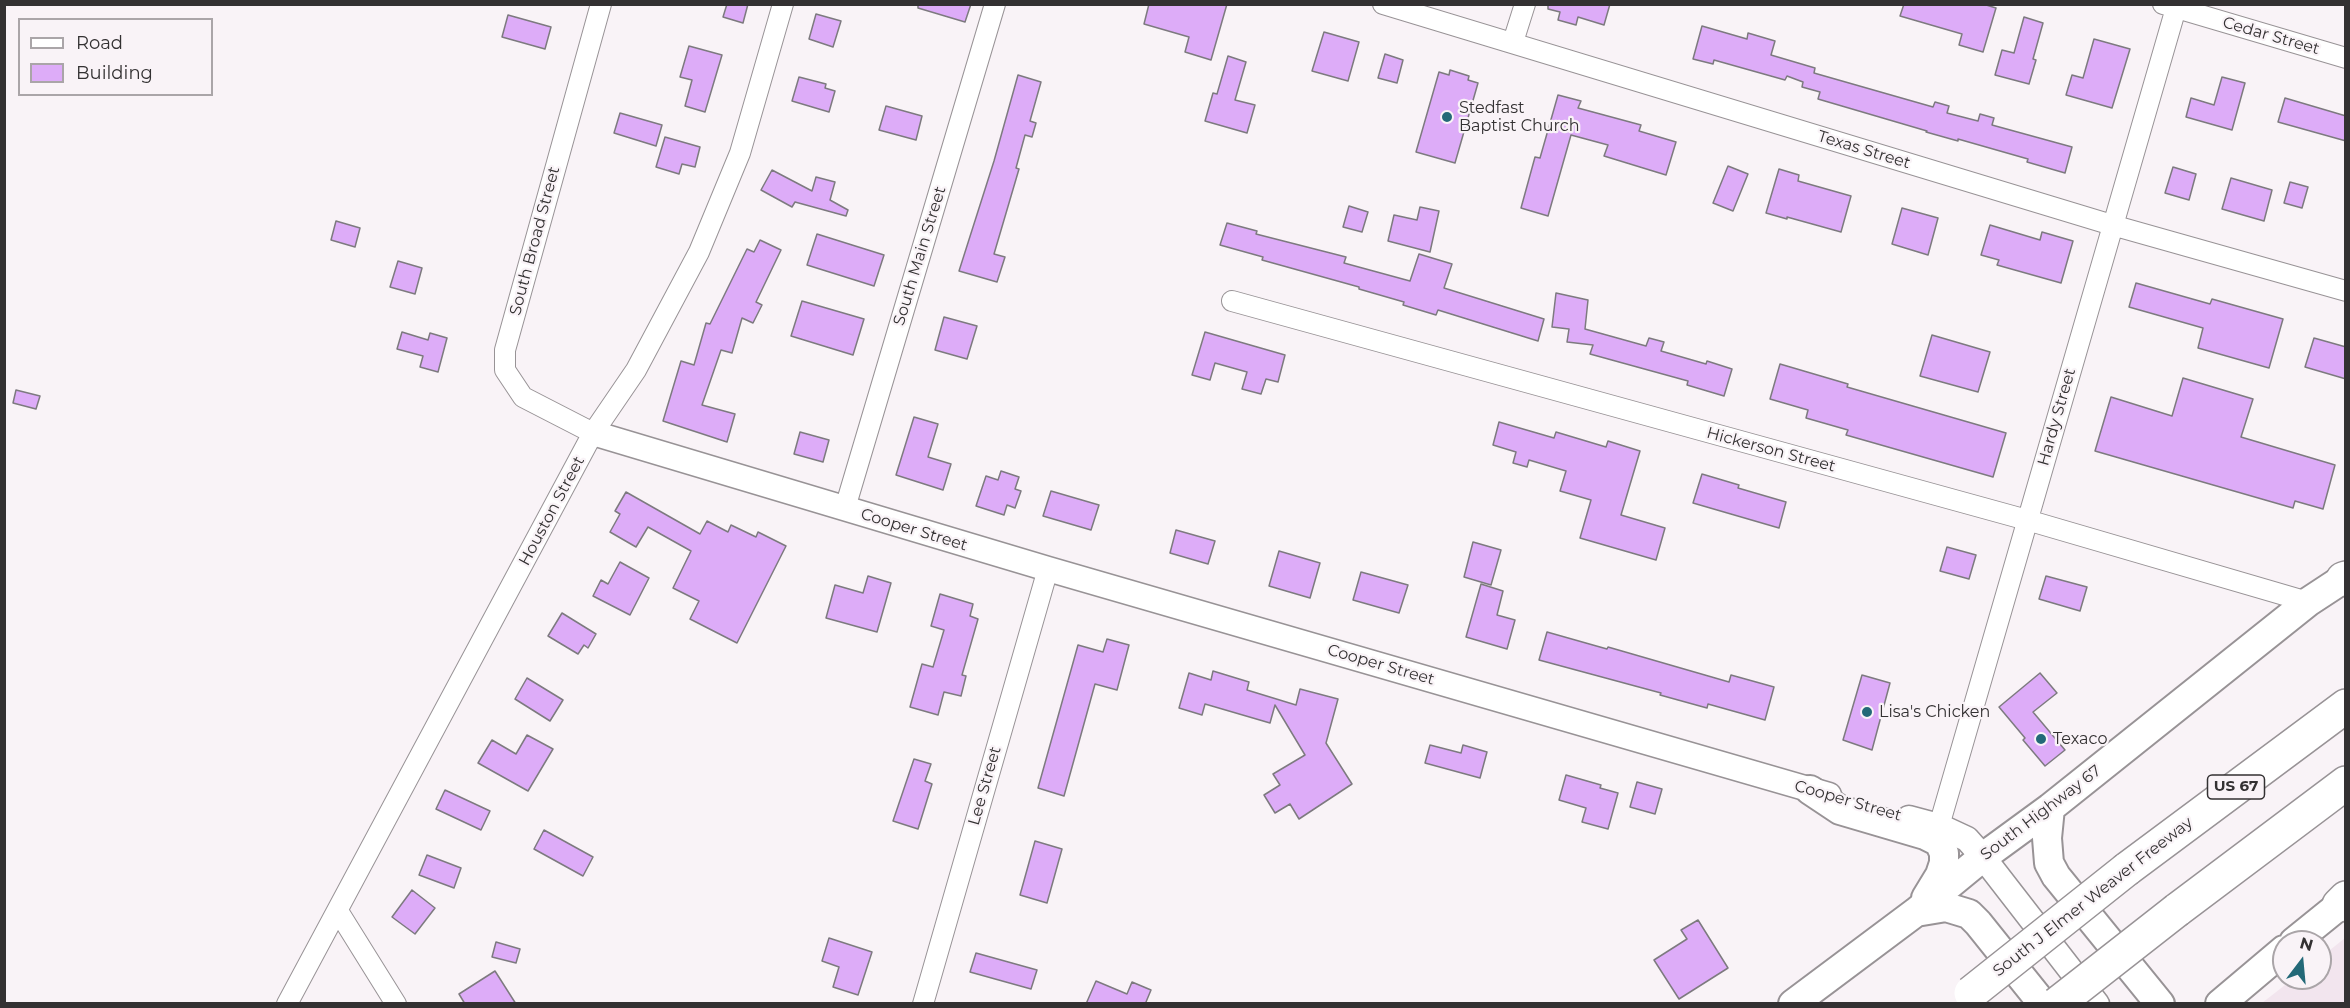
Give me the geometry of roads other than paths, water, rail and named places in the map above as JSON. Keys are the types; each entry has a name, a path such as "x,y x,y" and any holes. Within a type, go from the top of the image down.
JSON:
{"highway":[{"name":"South J Elmer Weaver Freeway","path":"1964,998 2127,869 2346,706"},
{"path":"2056,1004 2346,783"}],"main road":[{"name":"South Highway 67","path":"1793,1004 2050,808 2308,602 2345,578"},
{"path":"1810,790 1840,810 1925,835 1939,842 1944,853 1944,863 1940,875 1916,912"},
{"path":"2050,808 2047,852 2049,863 2056,876 2160,1004"},
{"path":"2308,930 2343,901"},
{"path":"1916,912 1946,907 1969,914 2043,1004"},
{"path":"2220,1004 2272,960"}],"street":[{"name":"South Broad Street","path":"594,433 523,397 505,370 505,350 601,4"},
{"name":"Houston Street","path":"287,1004 594,433 636,370 699,252 740,153 783,4"},
{"name":"South Main Street","path":"845,508 995,4"},
{"name":"Texas Street","path":"1383,4 2112,225 2346,291"},
{"path":"1513,42 1525,4"},
{"name":"Cedar Street","path":"2169,6 2346,58"},
{"name":"Hardy Street","path":"1939,826 2112,225 2169,6"},
{"name":"Hickerson Street","path":"1232,301 2027,520 2308,602"},
{"name":"Cooper Street","path":"594,433 1048,570 1939,826 1966,839 1983,857 2097,1004"},
{"name":"Lee Street","path":"923,1004 1048,570"},
{"path":"338,911 396,1004"}],"place":[{"name":"Stedfast Baptist Church","path":"1447,117"},
{"name":"Lisa's Chicken","path":"1867,712"},
{"name":"Texaco","path":"2041,739"}]}
